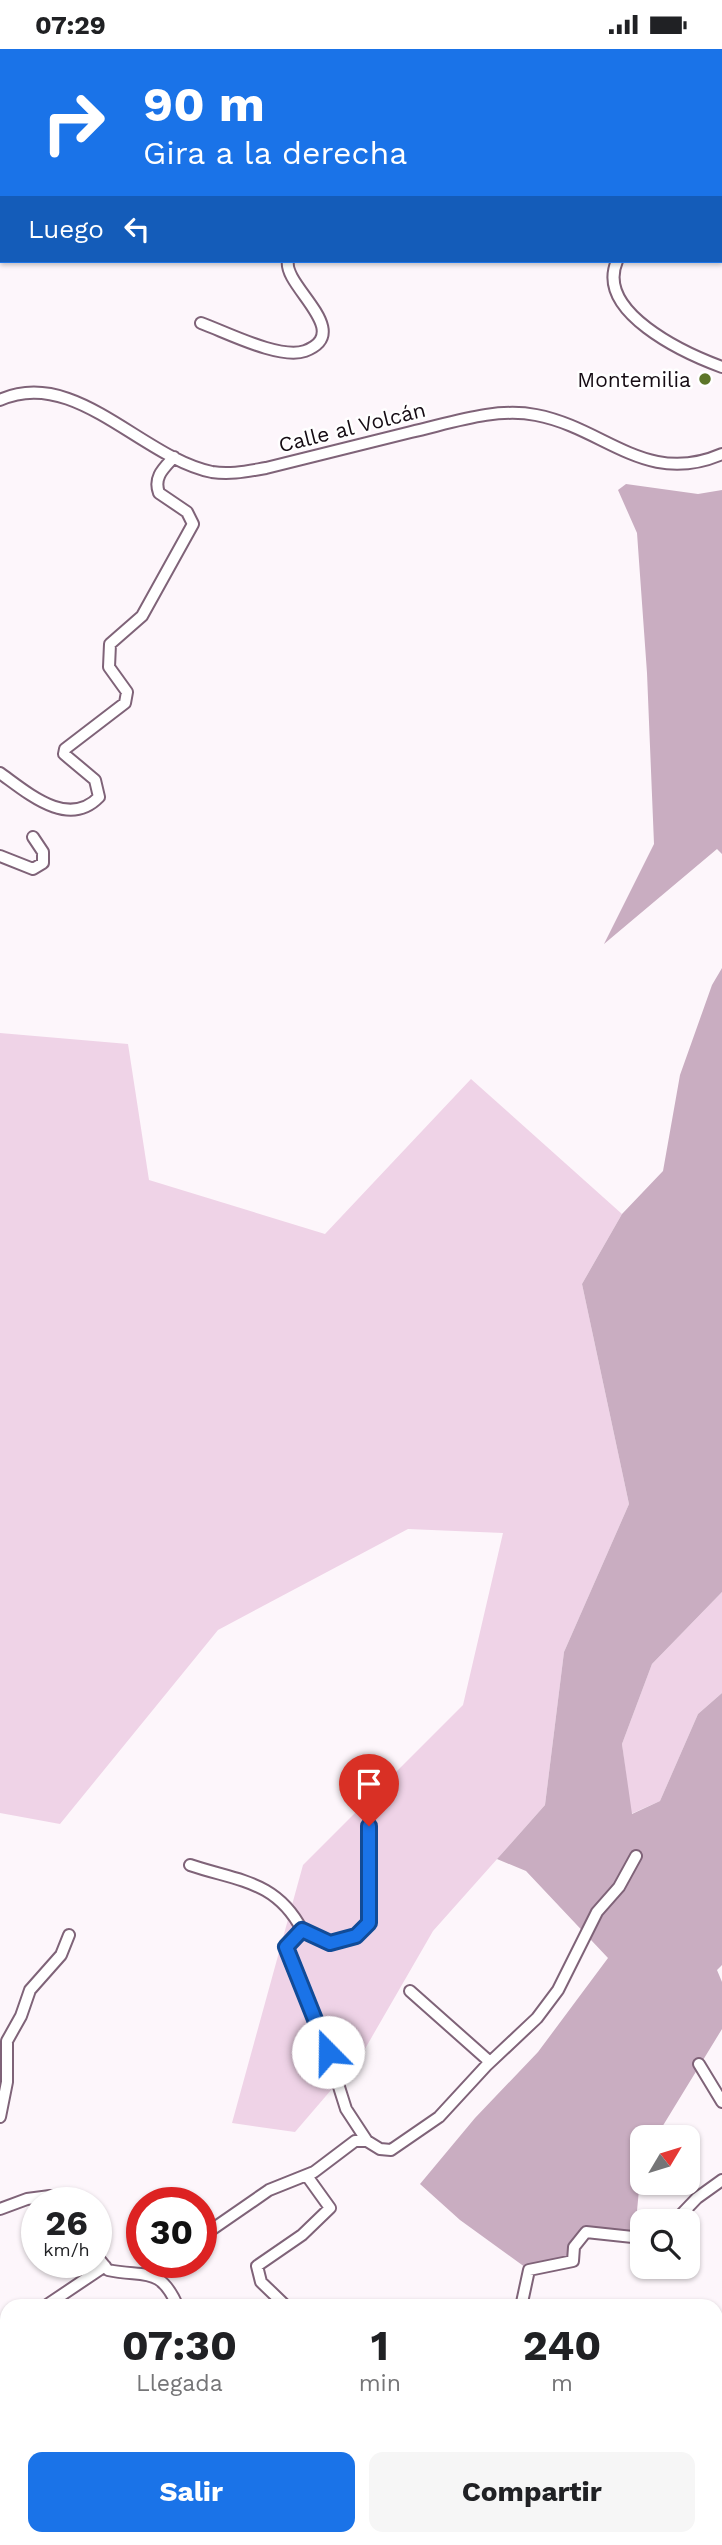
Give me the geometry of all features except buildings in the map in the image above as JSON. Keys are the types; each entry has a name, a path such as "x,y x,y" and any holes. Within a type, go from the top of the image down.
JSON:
{"street":[{"path":"201,323 280,352 295,353 314,346 321,336 320,319 288,273 288,263"},
{"path":"616,263 613,271 613,288 632,315 673,344 722,367"},
{"name":"Calle al Volcán","path":"0,400 26,392 54,393 174,457 212,472 235,473 484,415 515,412 563,423 652,462 681,465 722,454"},
{"path":"0,773 39,801 62,810 89,807 99,797 95,781 64,754 65,749 125,703 127,692 109,667 110,644 142,616 193,524 187,512 159,493 157,488 158,475 174,457"},
{"path":"0,856 33,869 37,867 43,863 43,852 33,837"},
{"path":"190,1865 258,1884 274,1895 302,1930 330,1943 356,1936 369,1923 369,1826"},
{"path":"217,2226 269,2190 307,2176 355,2141 367,2141 391,2150 413,2138 439,2117 490,2062 537,2018 558,1990 597,1912 619,1887 636,1856"},
{"path":"302,1930 286,1949 328,2052 346,2109 367,2141"},
{"path":"0,2117 7,2082 7,2041 21,2016 30,1990 61,1955 69,1935"},
{"path":"410,1990 490,2062"},
{"path":"699,2064 722,2102"},
{"path":"278,2299 261,2282 257,2266 302,2235 330,2208 307,2176"},
{"path":"686,2209 696,2198 722,2180"},
{"path":"0,2209 21,2201"},
{"path":"523,2299 529,2270 573,2261 574,2247 586,2232 630,2237"},
{"path":"56,2299 87,2278"},
{"path":"154,2278 166,2283 174,2299"}],"shaded area":[{"path":"626,484 698,494 722,490 722,854 717,849 604,944 654,844 647,673 637,533 618,490"},
{"path":"722,968 722,1592 652,1664 622,1744 632,1814 660,1801 698,1714 722,1693 722,1965 717,1970 722,1982 722,2029 663,2125 630,2125 630,2195 638,2195 637,2209 630,2209 630,2236 586,2232 573,2261 529,2270 460,2220 420,2184 475,2118 538,2052 608,1958 526,1871 497,1859 545,1805 564,1652 629,1504 582,1284 622,1214 663,1171 680,1075 712,985"},
{"path":"0,1033 128,1044 149,1180 325,1234 471,1079 622,1214 582,1284 629,1504 564,1652 545,1805 433,1931 362,2054 295,2132 232,2123 303,1865 463,1705 503,1533 408,1529 218,1630 60,1824 0,1813"},
{"path":"722,1592 722,1693 698,1714 660,1801 631,1814 622,1744 652,1664"}],"place":[{"name":"Montemilia","path":"705,379"}],"route":[{"path":"328,2052 290,1961 286,1945 302,1930 322,1942 330,1943 356,1936 369,1923 369,1826"}]}
